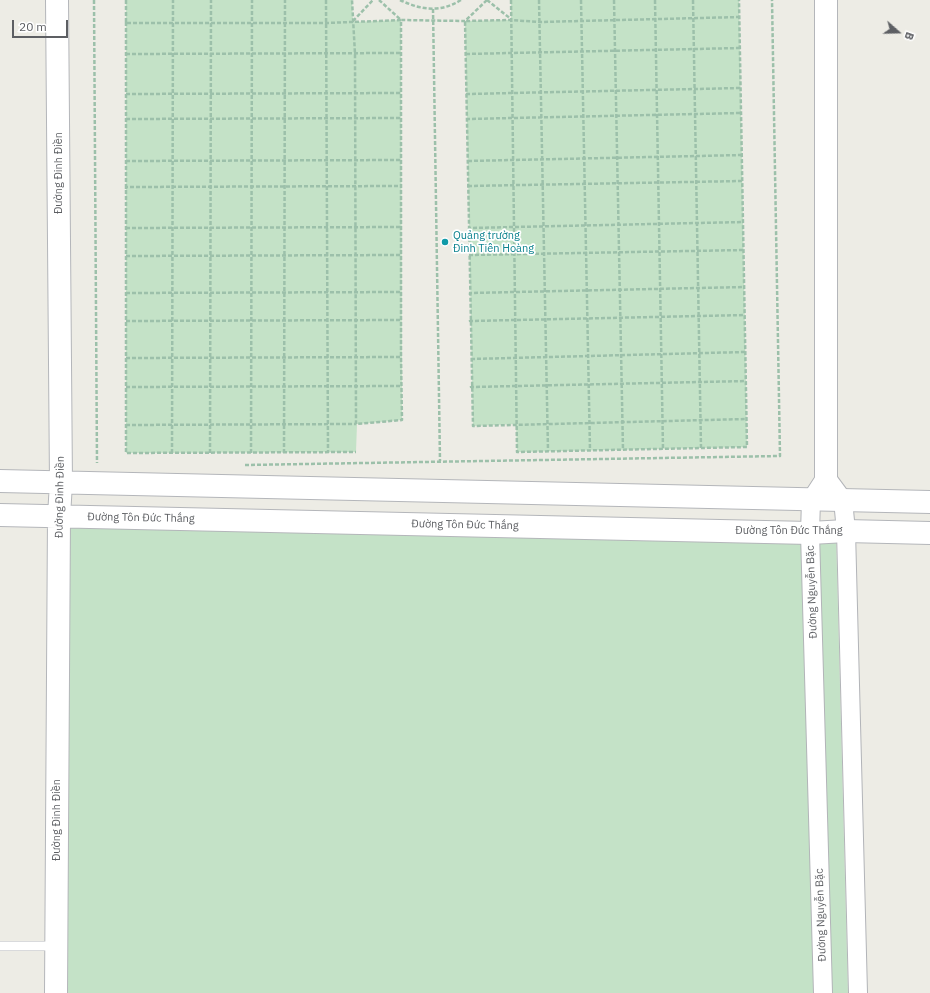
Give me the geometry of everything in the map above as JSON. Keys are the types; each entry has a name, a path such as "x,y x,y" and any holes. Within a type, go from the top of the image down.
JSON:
{"street":[{"name":"Đường Đinh Điền","path":"56,993 59,516 61,483 58,0"},
{"path":"811,500 826,477 826,0"},
{"path":"826,477 843,500 846,532 858,993"},
{"path":"0,481 930,502"},
{"name":"Đường Nguyễn Bặc","path":"811,500 810,533 823,993"},
{"name":"Đường Tôn Đức Thắng","path":"0,515 810,533 930,533"}],"lane":[{"path":"0,946 56,946"}],"path":[{"path":"94,0 97,467"},
{"path":"126,0 126,23 285,23 401,20 511,20 540,22 740,17"},
{"path":"172,453 173,0"},
{"path":"210,453 211,0"},
{"path":"251,453 252,0"},
{"path":"284,453 285,0"},
{"path":"326,0 328,452"},
{"path":"352,0 356,118 356,424"},
{"path":"353,22 373,0"},
{"path":"126,425 356,424 402,420 401,20 379,0"},
{"path":"400,0 414,7 433,9 452,5 461,0"},
{"path":"511,20 487,0 465,20 471,387 473,426 746,419"},
{"path":"511,0 517,452 747,447 739,0"},
{"path":"539,0 548,451"},
{"path":"581,0 590,450"},
{"path":"614,0 623,450"},
{"path":"654,0 663,449"},
{"path":"693,0 701,448"},
{"path":"241,465 780,456 772,0"},
{"path":"433,9 440,462"},
{"path":"126,16 126,228 401,227"},
{"path":"466,54 740,48"},
{"path":"126,54 400,53"},
{"path":"741,88 467,94 467,119 741,113"},
{"path":"126,94 400,93"},
{"path":"126,119 401,118"},
{"path":"468,161 742,155"},
{"path":"126,161 401,160"},
{"path":"468,161 468,187 742,181"},
{"path":"126,187 401,186"},
{"path":"126,187 126,453 356,452"},
{"path":"469,228 743,222"},
{"path":"469,228 469,256 744,250"},
{"path":"126,256 401,255"},
{"path":"744,287 470,293 470,321 745,315"},
{"path":"126,293 401,292"},
{"path":"126,321 401,320"},
{"path":"471,387 471,358 745,352"},
{"path":"126,358 401,357"},
{"path":"471,387 746,381"},
{"path":"126,387 401,386"}],"green space":[{"path":"126,0 352,0 353,22 401,20 402,420 357,424 356,452 126,453"},
{"path":"511,0 739,0 747,447 517,452 516,424 473,426 465,21 511,20"},
{"path":"59,516 836,532 848,993 63,993"}],"place":[{"name":"Quảng trường Đinh Tiên Hoàng","path":"445,242"}]}
